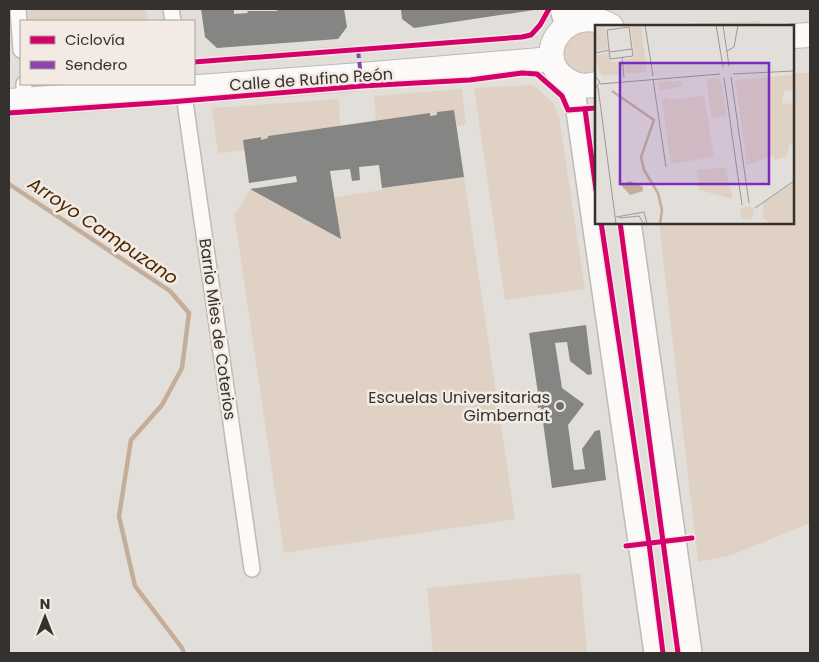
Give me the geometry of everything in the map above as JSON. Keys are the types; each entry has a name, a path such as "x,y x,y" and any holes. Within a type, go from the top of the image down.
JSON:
{"main road":[{"path":"595,84 585,86 564,78 560,74 552,54 556,34 563,16 572,19 586,16 604,18"},
{"path":"794,36 810,36"},
{"path":"794,49 810,48"},
{"name":"Calle de Rufino Peón","path":"195,81 552,54"},
{"path":"573,83 655,653"},
{"name":"Calle de Rufino Peón","path":"16,90 54,85"},
{"name":"Calle de Rufino Peón","path":"16,90 112,85"},
{"path":"630,224 691,653"}],"street":[{"path":"18,9 20,36"},
{"name":"Barrio Mies de Coterios","path":"190,85 252,569"}],"shaded area":[{"path":"28,9 146,9 148,20 29,20"},
{"path":"760,21 760,24 682,24"},
{"path":"583,27 595,29 595,70 586,73 576,71 568,66 563,57 563,45"},
{"path":"352,45 352,48 214,58 214,56"},
{"path":"794,73 810,73 810,523 732,555 698,562 659,224 794,224"},
{"path":"532,85 552,102 559,117 585,289 505,300 474,88"},
{"path":"357,89 358,92 218,102 218,100"},
{"path":"462,89 466,125 457,126 454,110 437,112 437,115 376,121 374,96"},
{"path":"339,99 340,126 268,136 268,138 261,140 260,137 243,139 245,150 218,153 212,108"},
{"path":"172,103 172,106 9,118 9,115"},
{"path":"464,177 515,519 284,553 234,213 250,189 281,206 382,190 382,188"},
{"path":"580,573 587,653 433,653 427,588"}],"building":[{"path":"201,9 234,9 234,14 248,13 247,11 277,11 277,9 344,9 347,27 338,39 217,48 205,37"},
{"path":"401,9 534,10 414,28 402,19"},
{"path":"454,110 464,177 382,188 379,165 359,167 360,180 352,181 350,169 330,171 341,239 250,189 297,182 296,176 249,183 243,140 261,137 261,140 268,138 268,136 430,113 430,116 437,115 437,112"},
{"name":"Escuelas Universitarias Gimbernat","path":"586,325 592,374 588,375 570,361 567,342 555,343 562,388 584,404 568,425 574,470 585,469 582,449 595,431 600,430 606,480 552,488 541,407 538,408 537,400 539,400 529,333"}],"waterway":[{"name":"Arroyo Campuzano","path":"9,184 170,291 189,313 182,368 162,405 131,440 119,516 135,586 184,653"}],"marked path":[{"path":"358,50 362,86"}],"cycle path":[{"path":"195,62 522,37 531,35 540,25 549,9"},
{"path":"9,113 362,86 470,80 522,73 537,74 562,96 568,110 595,108"},
{"path":"585,109 595,183"},
{"path":"601,224 649,543 663,653"},
{"path":"620,224 678,653"},
{"path":"626,546 692,538"}],"place":[{"name":"Escuelas Universitarias Gimbernat","path":"560,406"}]}
